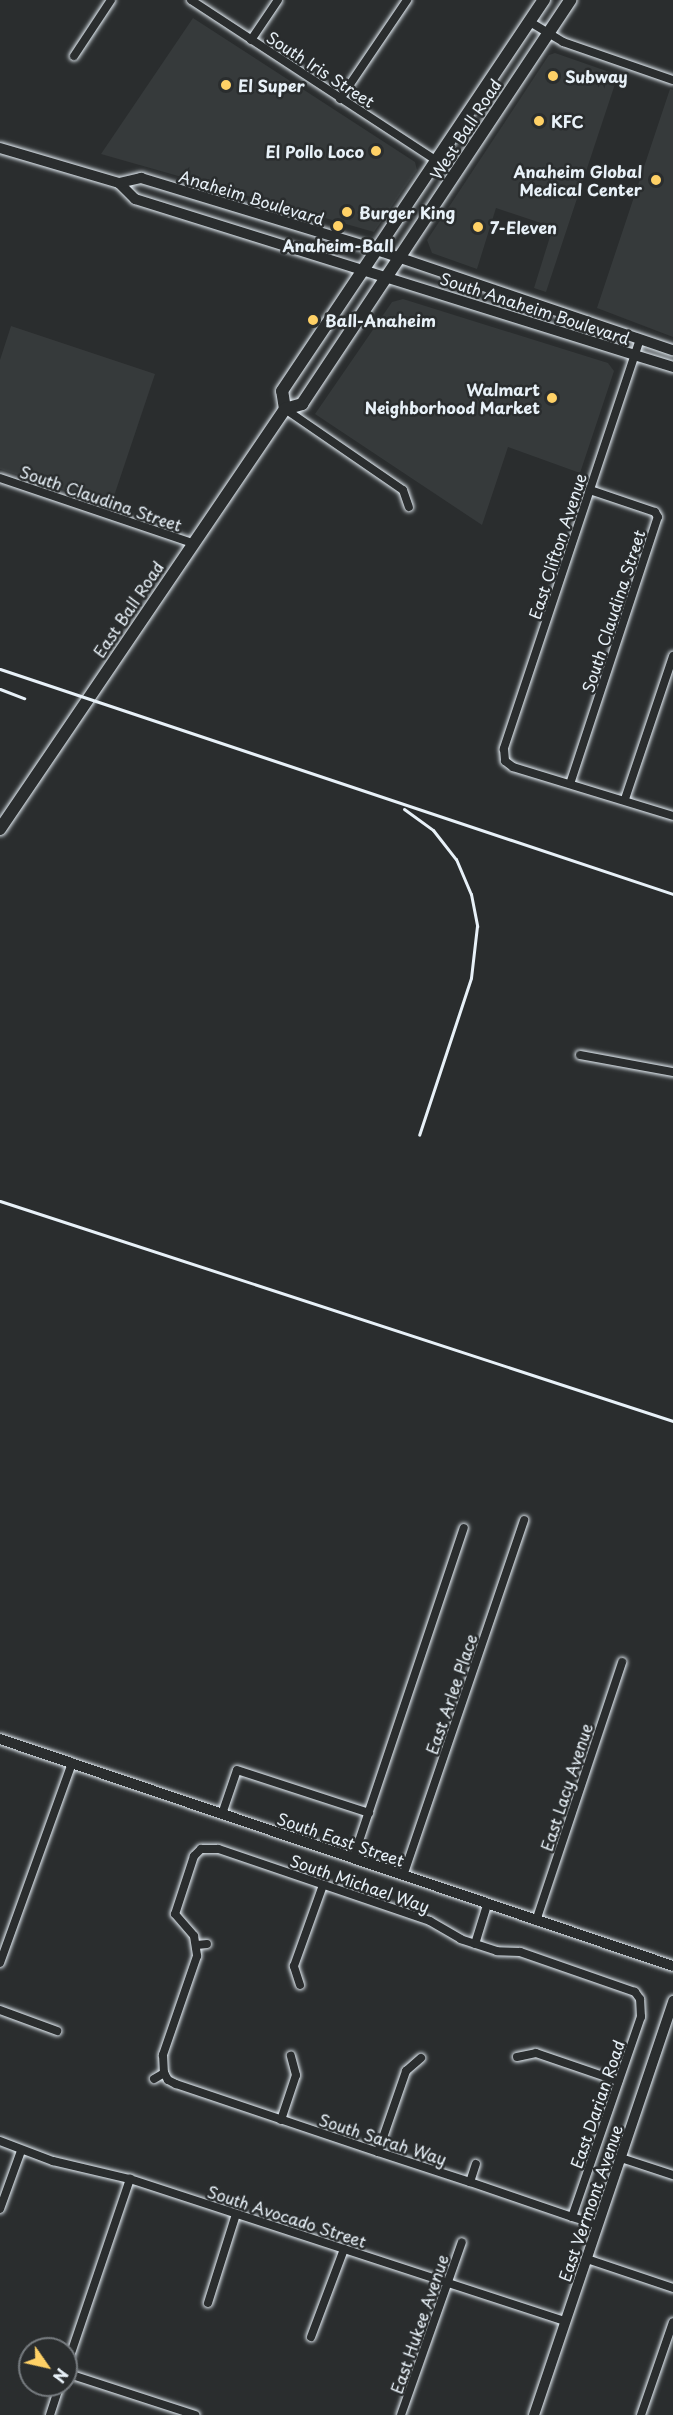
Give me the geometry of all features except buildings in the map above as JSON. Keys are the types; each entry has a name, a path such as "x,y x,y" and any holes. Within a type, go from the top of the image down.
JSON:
{"main road":[{"name":"West Ball Road","path":"365,269 544,0"},
{"name":"West Ball Road","path":"388,277 570,0"},
{"name":"Anaheim Boulevard","path":"0,148 119,183 141,178 377,249 400,258"},
{"name":"Anaheim Boulevard","path":"119,183 135,200 365,269"},
{"name":"South Anaheim Boulevard","path":"400,258 673,350"},
{"name":"South Anaheim Boulevard","path":"365,269 673,368"},
{"name":"East Ball Road","path":"285,409 282,391 365,269"},
{"name":"East Ball Road","path":"1,824 285,409 302,404 388,277"},
{"name":"South East Street","path":"0,1739 673,1966"},
{"name":"East Vermont Avenue","path":"534,2415 673,2001"}],"street":[{"path":"75,56 111,0"},
{"name":"South Iris Street","path":"191,0 437,161"},
{"path":"251,39 278,0"},
{"path":"340,99 407,0"},
{"path":"530,22 563,42 673,80"},
{"name":"East Clifton Avenue","path":"570,784 505,762 504,749 640,339"},
{"path":"285,409 403,489 409,507"},
{"name":"South Claudina Street","path":"0,478 192,543"},
{"name":"South Claudina Street","path":"570,784 658,517 655,512 590,490"},
{"path":"625,799 673,656"},
{"path":"570,784 625,799 673,816"},
{"path":"580,1055 673,1072"},
{"name":"East Arlee Place","path":"403,1876 524,1520"},
{"path":"353,1859 464,1528"},
{"name":"East Lacy Avenue","path":"536,1921 622,1662"},
{"path":"0,1963 72,1763"},
{"path":"222,1814 237,1770 369,1813"},
{"name":"South Michael Way","path":"197,1945 175,1914 190,1864 201,1849 218,1849 430,1921 475,1944 497,1951 520,1952 606,1980 628,1988 640,1999"},
{"path":"300,1985 294,1966 322,1885"},
{"path":"475,1944 488,1905"},
{"path":"154,2079 164,2073 163,2055 197,1956 197,1945 207,1944"},
{"name":"East Darian Road","path":"572,2217 641,2017 640,1999"},
{"path":"0,2010 57,2031"},
{"path":"517,2057 536,2053 618,2081"},
{"path":"281,2120 296,2075 291,2056"},
{"path":"378,2152 406,2071 421,2058"},
{"name":"South Sarah Way","path":"164,2073 176,2084 598,2225"},
{"name":"South Avocado Street","path":"0,2140 21,2151 130,2179 565,2321"},
{"path":"0,2209 21,2151"},
{"path":"621,2158 673,2175"},
{"path":"470,2182 476,2164"},
{"path":"76,2337 130,2179"},
{"path":"208,2303 236,2214"},
{"name":"East Hukee Avenue","path":"401,2415 462,2242"},
{"path":"311,2337 344,2249"},
{"path":"587,2259 673,2288"},
{"path":"641,2415 673,2322"},
{"path":"78,2377 195,2415"},
{"path":"50,2415 56,2397"}],"shaded area":[{"path":"193,18 415,162 417,170 374,232 101,154"},
{"path":"555,53 618,75 546,292 534,288 553,227 496,208 477,269 432,253 427,240 549,55"},
{"name":"Anaheim Global Medical Center","path":"670,89 673,90 673,337 597,308"},
{"path":"403,299 608,363 614,371 580,473 508,447 482,525 315,414 392,302"},
{"path":"11,326 155,374 111,505 0,469 0,360"}],"railway":[{"path":"0,669 673,894"},
{"path":"0,689 24,698"},
{"path":"404,809 433,830 456,859 471,894 477,926 471,978 419,1135"},
{"path":"0,1201 673,1421"}],"place":[{"name":"Subway","path":"553,76"},
{"name":"El Super","path":"226,85"},
{"name":"KFC","path":"539,121"},
{"name":"El Pollo Loco","path":"376,151"},
{"name":"Anaheim Global Medical Center","path":"656,180"},
{"name":"Burger King","path":"347,212"},
{"name":"Anaheim-Ball","path":"338,226"},
{"name":"7-Eleven","path":"478,227"},
{"name":"Ball-Anaheim","path":"313,320"},
{"name":"Walmart Neighborhood Market","path":"552,398"}]}
